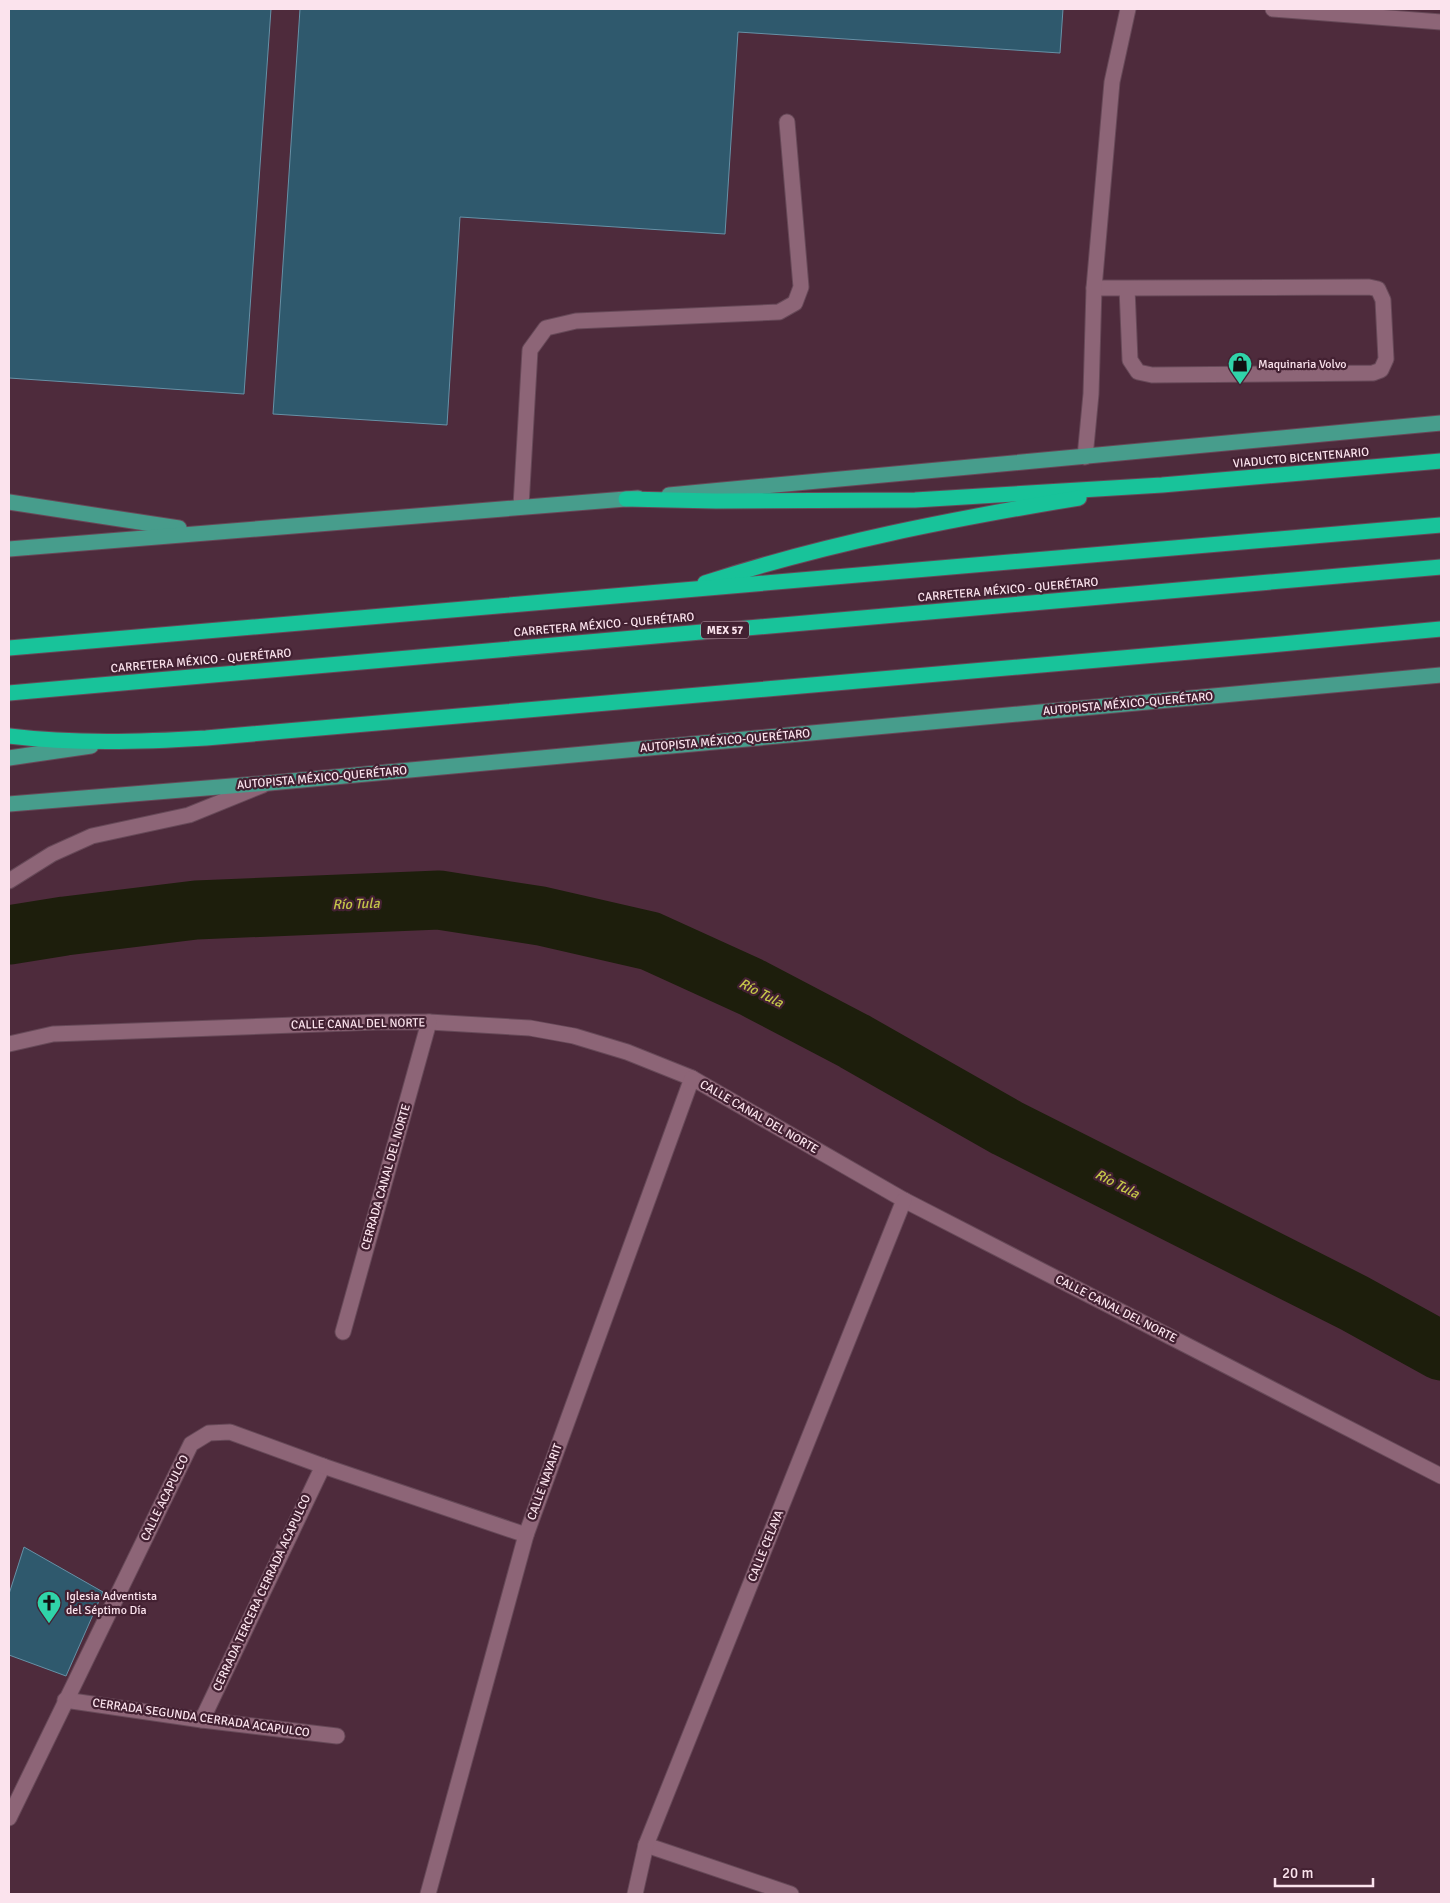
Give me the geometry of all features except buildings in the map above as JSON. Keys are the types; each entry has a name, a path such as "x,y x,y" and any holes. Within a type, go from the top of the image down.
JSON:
{"highway":[{"name":"VIADUCTO BICENTENARIO","path":"1162,485 1441,461"},
{"path":"626,499 746,501 915,500 1162,485"},
{"path":"680,592 756,566 883,534 1017,508 1162,485"},
{"path":"9,648 680,592 1441,525"},
{"name":"CARRETERA MÉXICO - QUERÉTARO","path":"9,693 1441,567"},
{"path":"9,736 80,741 206,738 1270,645 1441,628"}],"main road":[{"path":"9,549 521,506 626,499 1441,423"},
{"path":"9,502 203,532"},
{"name":"AUTOPISTA MÉXICO-QUERÉTARO","path":"13,805 1441,676"},
{"path":"9,758 124,741"}],"street":[{"path":"1085,457 1091,394 1094,288 1112,82 1128,9"},
{"path":"1273,9 1441,22"},
{"path":"521,506 530,350 546,328 576,320 779,312 795,304 801,288 787,122"},
{"path":"1094,288 1369,287 1378,289 1383,300 1386,359 1381,370 1373,373 1152,375 1138,372 1130,360 1127,288"},
{"path":"9,881 52,854 92,836 189,815 269,783"},
{"name":"CALLE CANAL DEL NORTE","path":"9,1044 53,1034 429,1022 530,1028 574,1036 627,1052 692,1078 904,1200 1441,1476"},
{"name":"CERRADA CANAL DEL NORTE","path":"343,1332 429,1022"},
{"name":"CALLE NAYARIT","path":"428,1894 526,1535 692,1078"},
{"name":"CALLE CELAYA","path":"635,1894 646,1845 904,1200"},
{"name":"CALLE ACAPULCO","path":"9,1818 65,1700 192,1444 209,1433 230,1432 323,1466 526,1535"},
{"name":"CERRADA TERCERA CERRADA ACAPULCO","path":"202,1720 323,1466"},
{"name":"CERRADA SEGUNDA CERRADA ACAPULCO","path":"65,1700 202,1720 337,1736"},
{"path":"646,1845 791,1894"}],"waterway":[{"name":"Río Tula","path":"9,935 65,926 196,910 439,900 541,916 650,941 753,988 854,1041 1007,1128 1354,1303 1441,1351"}],"place":[{"name":"Maquinaria Volvo","path":"1240,385"},
{"name":"Iglesia Adventista del Séptimo Día","path":"49,1624"}]}
